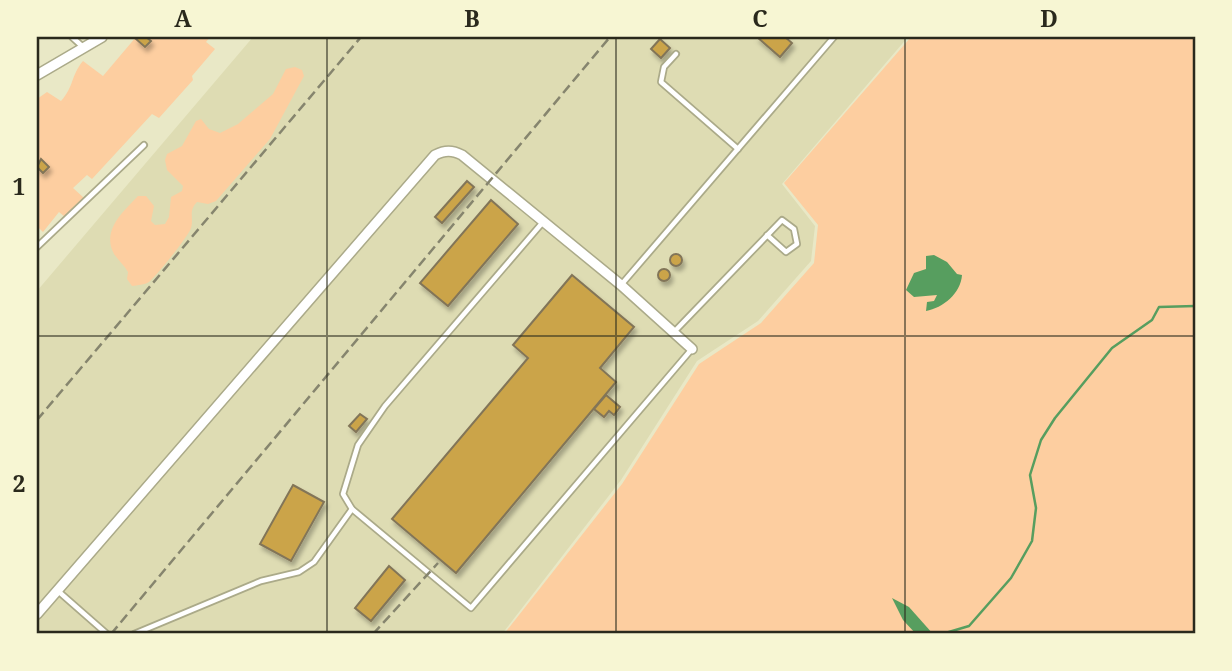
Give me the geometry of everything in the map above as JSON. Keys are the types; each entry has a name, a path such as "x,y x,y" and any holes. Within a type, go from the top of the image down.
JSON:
{"street":[{"path":"37,75 102,37"},
{"path":"37,614 435,155 448,150 462,155 621,285 692,349"}],"lane":[{"path":"72,37 83,48"},
{"path":"621,285 834,37"},
{"path":"676,54 664,67 661,82 738,149"},
{"path":"37,247 144,145"},
{"path":"673,332 767,235 782,220 794,229 797,244 786,252 767,235"},
{"path":"543,221 385,406 358,445 343,494 352,509 471,608 692,349"},
{"path":"135,634 261,581 299,572 314,562 352,509"},
{"path":"58,590 107,634"}],"shaded area":[{"path":"136,37 210,37 206,42 215,49 192,76 193,80 159,118 152,114 92,179 87,175 73,188 84,198 65,217 59,212 43,232 37,226 37,99 47,92 61,101 83,61 103,76"},
{"path":"253,37 908,37 782,184 815,226 811,261 758,321 697,361 621,480 502,634 37,634 37,291"},
{"path":"911,37 1195,37 1195,634 504,634 622,484 699,364 761,323 814,263 818,225 784,183"},
{"path":"295,67 302,70 304,76 270,139 216,201 208,204 197,202 194,205 191,228 179,247 149,282 132,286 127,279 128,272 114,254 111,245 112,229 121,215 138,196 146,196 154,206 151,221 155,225 165,224 169,217 171,197 182,191 183,186 167,170 167,154 182,146 196,121 201,119 209,129 220,133 238,124 273,94 286,69"},
{"path":"934,255 962,275 961,282 950,299 939,307 926,311 927,302 934,301 937,295 914,297 906,290 914,273 926,269 926,256"},
{"path":"892,598 909,607 933,634 916,634 903,620"}],"building":[{"path":"146,37 151,41 145,47 136,39"},
{"path":"757,37 785,37 792,43 780,57"},
{"path":"660,39 670,48 661,58 651,49"},
{"path":"41,159 49,167 43,173 37,167"},
{"path":"467,181 474,187 442,223 435,217"},
{"path":"491,200 518,224 448,306 420,283"},
{"path":"676,254 682,260 676,266 670,260"},
{"path":"664,269 670,275 664,281 658,275"},
{"path":"572,275 634,327 600,368 616,382 456,573 392,519 528,358 513,345"},
{"path":"606,395 620,407 614,415 609,411 604,417 594,409"},
{"path":"360,414 367,419 356,432 349,426"},
{"path":"293,485 324,502 291,561 260,544"},
{"path":"389,566 405,580 371,621 355,608"}],"waterway":[{"path":"942,634 969,626 1011,578 1032,541 1036,508 1030,475 1041,440 1055,418 1112,348 1152,320 1159,307 1195,306"}],"railway":[{"path":"37,420 361,37"},
{"path":"111,634 610,37"},
{"path":"373,634 438,563"}]}
